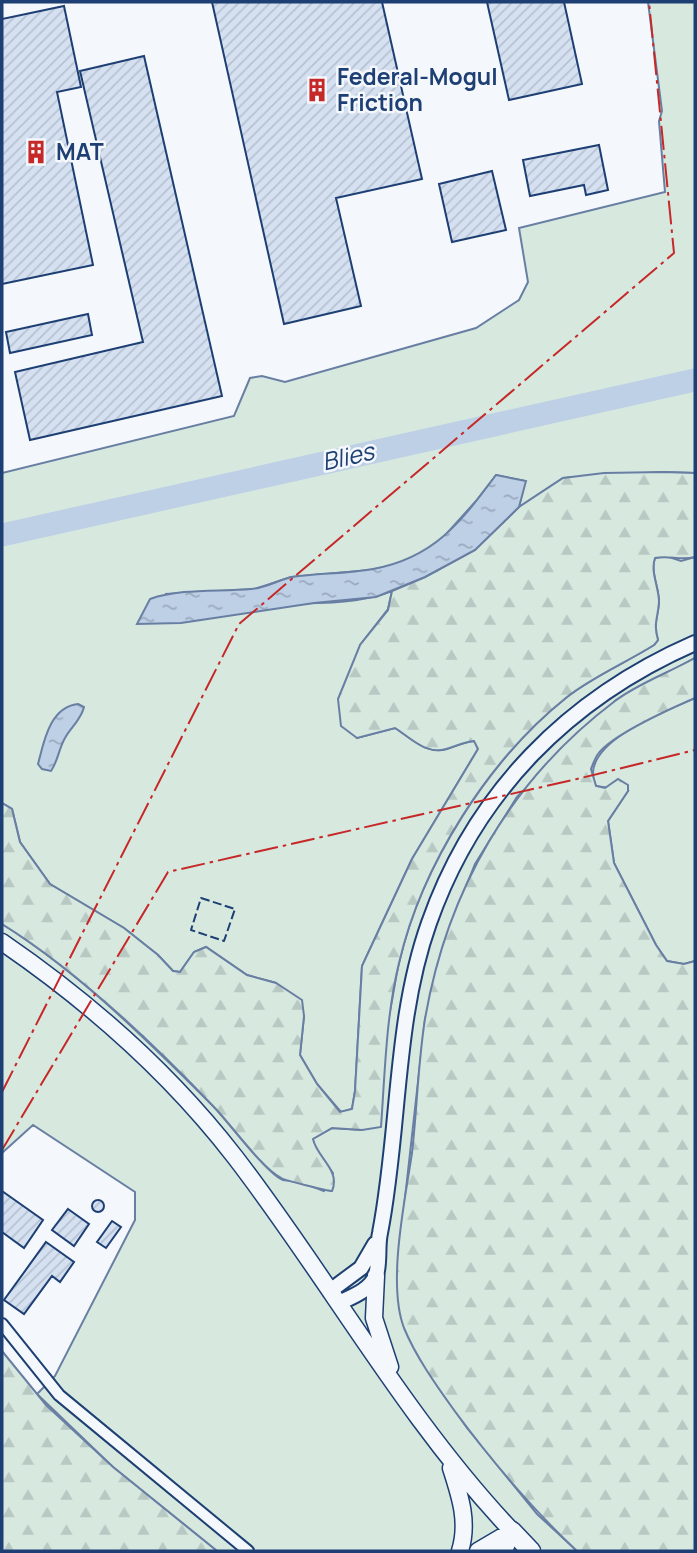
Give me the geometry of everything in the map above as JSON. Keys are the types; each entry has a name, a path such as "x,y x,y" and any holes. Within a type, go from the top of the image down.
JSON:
{"main road":[{"path":"2,942 67,989 107,1023 198,1114 235,1157 448,1459 531,1551"},
{"path":"376,1276 376,1327 396,1385"},
{"path":"448,1459 463,1512 464,1537 460,1551"},
{"path":"478,1551 512,1531"},
{"path":"504,1551 512,1531"}],"street":[{"path":"335,1297 364,1289 376,1276 412,985 428,925 454,863 485,810 533,752 560,726 636,671 695,643"},
{"path":"335,1297 365,1263 379,1237"},
{"path":"2,1324 38,1371 85,1419 248,1551"}],"green space":[{"path":"648,2 695,2 695,473 663,472 563,478 519,507 525,481 496,475 440,541 406,562 371,570 291,577 255,589 165,594 312,603 368,598 392,591 388,609 360,645 357,738 395,728 432,750 475,741 478,749 412,859 362,966 355,1091 352,1109 341,1112 317,1084 300,1055 304,1016 276,983 247,975 206,947 194,952 180,972 173,971 158,955 124,928 50,884 20,842 12,809 2,803 2,473 234,416 250,378 262,376 285,382 476,328 519,300 528,282 519,228 665,192 659,121 662,111"},
{"path":"604,473 695,473 695,557 655,558 654,569 659,596 656,625 658,640 654,645 567,697 538,722 485,783 441,852 410,926 391,1003 381,1127 362,1130 332,1128 313,1139 331,1170 334,1184 332,1191 281,1178 256,1156 191,1083 114,1009 59,963 2,924 2,803 12,809 20,842 50,884 124,928 158,955 173,971 180,972 194,952 206,947 247,975 276,983 302,1000 304,1016 300,1055 317,1084 340,1112 352,1109 362,966 412,859 478,749 474,741 432,750 395,728 357,738 341,726 338,699 360,645 388,610 392,591 475,550 519,507 563,478"},
{"path":"666,556 681,561 695,557 695,658 616,700 517,797 475,864 446,937 425,1019 400,1243 399,1307 404,1327 438,1387 467,1428 537,1514 577,1551 217,1551 113,1467 37,1394 55,1376 135,1220 135,1192 33,1125 2,1153 2,924 59,964 112,1009 213,1106 276,1176 324,1191 333,1173 315,1149 312,1139 332,1128 362,1130 409,926 441,853 485,783 538,722 577,690 654,645 658,640 656,625 659,602 654,563 655,558"},
{"path":"695,658 695,698 616,738 598,754 591,769 596,786 605,788 618,779 628,785 628,791 608,821 614,863 656,945 667,961 684,964 695,961 695,1551 577,1551 528,1501 468,1429 414,1350 404,1328 399,1310 397,1266 412,1153 425,1019 449,926 467,883 489,842 515,803 544,766 578,732 615,701"},
{"path":"695,698 695,961 684,964 667,961 614,863 608,821 628,791 596,786 593,771 599,757 610,743 645,720"},
{"path":"2,1351 46,1405 113,1467 217,1551 2,1551"}],"water":[{"path":"496,475 526,481 519,507 475,550 425,577 376,597 314,603 181,623 137,624 150,599 162,596 256,588 292,577 353,572 394,564 413,556 444,536 471,508"},
{"path":"78,704 84,707 83,712 65,738 51,771 42,769 38,764 50,726 61,711"}],"building":[{"name":"Federal-Mogul Friction","path":"212,2 382,2 422,179 336,198 361,306 284,324"},
{"path":"487,2 564,2 582,84 509,100"},
{"name":"MAT","path":"64,6 81,87 57,92 93,265 2,284 2,19"},
{"path":"144,56 222,396 30,440 15,372 143,342 80,71"},
{"path":"599,145 608,190 586,195 584,185 530,196 523,160"},
{"path":"492,171 506,230 452,242 439,184"},
{"path":"88,314 92,335 10,353 6,332"},
{"path":"2,1191 43,1220 24,1248 2,1232"},
{"path":"98,1200 104,1206 98,1212 92,1206"},
{"path":"68,1209 89,1224 74,1246 52,1230"},
{"path":"112,1221 121,1227 106,1248 97,1242"},
{"path":"46,1242 74,1262 60,1282 52,1276 24,1314 4,1300"}],"waterway":[{"name":"Blies","path":"2,535 695,380"}],"fence":[{"path":"201,898 235,909 224,941 191,930 201,898"}],"power":[{"path":"2,1092 239,624 674,253 649,2"},
{"path":"2,1150 168,872 695,750"}],"place":[{"name":"Federal-Mogul Friction","path":"317,90"},
{"name":"MAT","path":"36,152"}]}
